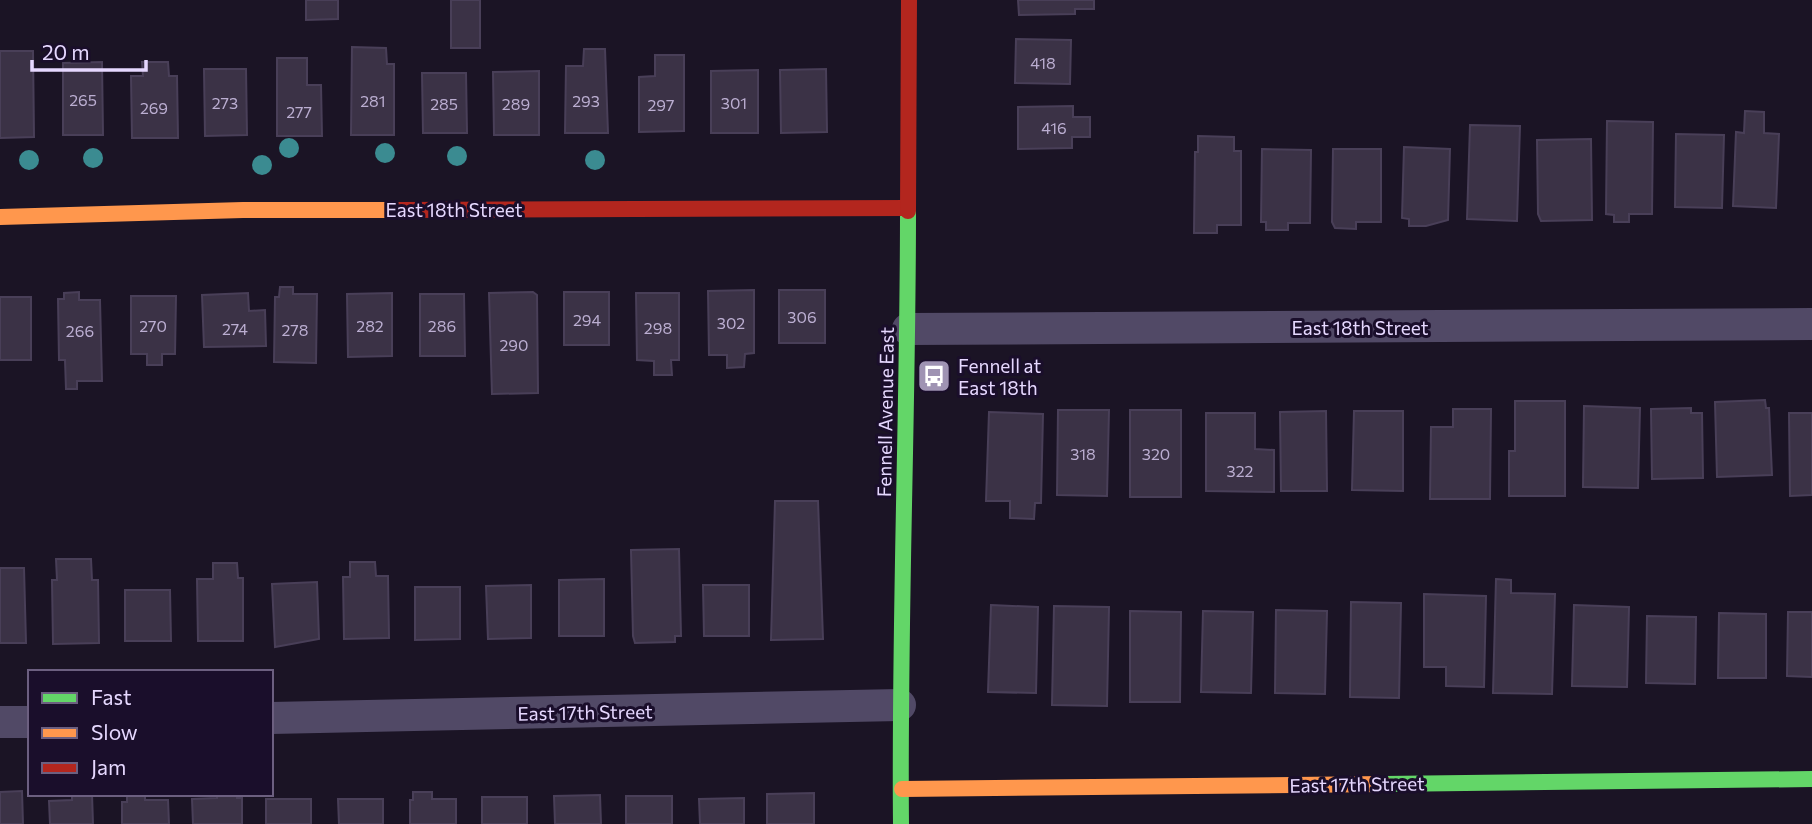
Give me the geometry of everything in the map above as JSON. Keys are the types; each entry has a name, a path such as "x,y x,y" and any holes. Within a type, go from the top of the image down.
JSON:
{"street":[{"name":"Fennell Avenue East","path":"901,824 900,705 908,329 909,0"},
{"name":"East 18th Street","path":"0,217 257,210 908,208"},
{"name":"East 18th Street","path":"908,329 1812,324"},
{"name":"East 17th Street","path":"273,718 900,705"},
{"path":"0,722 28,722"},
{"name":"East 17th Street","path":"902,789 1812,779"}],"building":[{"path":"306,0 338,0 338,19 306,20"},
{"path":"451,0 480,0 480,48 451,48"},
{"path":"1018,0 1094,0 1094,9 1075,9 1075,14 1019,15"},
{"path":"1016,39 1071,40 1070,84 1015,83"},
{"path":"352,47 386,48 387,64 394,64 394,135 351,135"},
{"path":"584,49 605,49 608,133 565,133 566,66 583,66"},
{"path":"0,51 33,51 34,137 0,138"},
{"path":"655,55 684,55 684,131 639,132 639,77 655,76"},
{"path":"277,58 307,58 307,85 321,85 322,136 277,136"},
{"path":"102,62 103,135 63,135 63,63"},
{"path":"142,62 168,62 169,76 177,76 178,138 132,138 131,76 143,76"},
{"path":"204,69 246,69 247,135 205,136"},
{"path":"826,69 827,132 781,133 780,70"},
{"path":"758,70 758,133 711,133 711,71"},
{"path":"539,71 539,135 494,135 493,72"},
{"path":"422,73 466,73 467,133 423,133"},
{"path":"1073,106 1073,117 1090,117 1090,137 1072,137 1072,148 1018,149 1018,107"},
{"path":"1745,111 1764,112 1764,133 1779,134 1776,208 1733,206 1736,132 1744,133"},
{"path":"1607,121 1653,122 1652,214 1629,214 1629,222 1614,222 1614,215 1606,214"},
{"path":"1470,125 1520,126 1517,221 1467,219"},
{"path":"1676,134 1724,135 1722,208 1675,207"},
{"path":"1198,136 1234,137 1234,151 1241,151 1241,225 1217,225 1217,233 1194,233 1195,152 1198,152"},
{"path":"1591,139 1592,220 1541,221 1538,214 1537,140"},
{"path":"1404,147 1450,149 1448,220 1426,226 1409,226 1409,219 1402,218"},
{"path":"1262,149 1311,150 1310,223 1288,223 1288,230 1266,230 1266,222 1261,222"},
{"path":"1333,149 1381,149 1381,222 1356,222 1356,229 1335,228 1332,222"},
{"path":"280,287 293,287 293,294 317,294 316,363 274,362 275,297 279,297"},
{"path":"754,290 754,353 745,354 744,367 727,368 727,355 709,355 708,291"},
{"path":"779,290 825,290 825,343 779,343"},
{"path":"79,292 79,300 100,300 102,381 77,381 77,389 66,389 65,360 59,360 58,299 64,299 64,293"},
{"path":"533,292 537,295 538,393 492,394 489,293"},
{"path":"564,292 609,292 609,345 564,345"},
{"path":"248,293 249,311 265,310 266,346 204,347 202,295"},
{"path":"392,293 392,356 348,357 347,294"},
{"path":"636,293 679,293 679,360 671,360 672,375 654,375 654,361 637,360"},
{"path":"420,294 464,294 465,356 420,356"},
{"path":"131,296 176,296 175,354 162,354 162,365 147,365 147,354 131,354"},
{"path":"0,297 31,297 31,360 0,360"},
{"path":"1765,400 1766,408 1769,408 1772,475 1717,477 1715,402"},
{"path":"1515,401 1565,401 1565,496 1509,496 1509,451 1515,451"},
{"path":"1584,406 1640,408 1638,488 1583,487"},
{"path":"1691,408 1691,413 1702,413 1703,478 1652,479 1651,409"},
{"path":"1453,409 1491,409 1490,499 1430,499 1431,427 1453,427"},
{"path":"1058,410 1109,410 1107,496 1057,495"},
{"path":"1130,410 1181,410 1181,497 1130,497"},
{"path":"1326,411 1327,491 1281,491 1280,412"},
{"path":"1354,411 1403,411 1403,491 1352,490"},
{"path":"989,412 1043,414 1041,503 1035,503 1034,519 1010,518 1010,501 986,501"},
{"path":"1206,413 1255,413 1255,449 1274,450 1274,492 1206,491"},
{"path":"1789,413 1812,413 1812,495 1790,496"},
{"path":"775,501 818,501 823,639 771,640"},
{"path":"679,549 681,636 675,636 675,642 635,643 631,550"},
{"path":"56,559 91,559 92,580 98,580 99,643 53,644 52,580 57,580"},
{"path":"350,562 375,562 376,576 388,576 389,638 344,639 343,577 350,577"},
{"path":"213,563 237,563 238,578 243,578 243,641 198,641 197,579 213,579"},
{"path":"0,568 24,568 26,643 0,643"},
{"path":"604,579 604,636 559,636 559,580"},
{"path":"1496,579 1511,580 1511,593 1555,594 1552,694 1493,693"},
{"path":"317,582 319,639 275,647 272,584"},
{"path":"531,585 531,638 488,639 486,586"},
{"path":"703,585 749,585 749,636 704,636"},
{"path":"415,587 460,587 460,639 415,640"},
{"path":"125,590 170,590 171,641 125,641"},
{"path":"1424,594 1486,596 1484,687 1446,686 1446,667 1424,667"},
{"path":"1351,602 1401,603 1399,698 1350,697"},
{"path":"991,605 1038,607 1036,693 988,692"},
{"path":"1574,605 1629,607 1627,687 1572,686"},
{"path":"1054,606 1109,607 1107,706 1052,705"},
{"path":"1276,610 1327,611 1325,694 1275,693"},
{"path":"1130,611 1181,612 1180,702 1130,702"},
{"path":"1203,611 1253,612 1251,693 1201,692"},
{"path":"1788,612 1812,612 1812,677 1787,676"},
{"path":"1719,613 1766,614 1766,678 1718,678"},
{"path":"1647,616 1696,617 1695,684 1646,683"},
{"path":"22,791 23,824 0,824 0,792"},
{"path":"413,792 432,792 432,799 456,799 456,824 410,824 410,800 413,800"},
{"path":"814,793 814,824 767,824 767,794"},
{"path":"600,795 601,824 555,824 554,796"},
{"path":"72,796 92,796 93,824 50,824 49,801 72,800"},
{"path":"127,796 145,796 145,800 168,800 169,824 122,824 122,802 127,802"},
{"path":"626,796 672,796 672,824 626,824"},
{"path":"482,797 527,797 527,824 482,824"},
{"path":"242,798 242,824 193,824 192,799"},
{"path":"744,798 744,824 700,824 699,799"},
{"path":"266,799 311,799 311,824 266,824"},
{"path":"338,799 383,799 383,824 339,824"}],"traffic: fast":[{"path":"901,824 908,211"},
{"path":"1384,784 1812,779"}],"traffic: slow":[{"path":"0,217 243,210 400,210"},
{"path":"902,789 1384,784"}],"traffic: jam":[{"path":"908,211 909,0"},
{"path":"400,210 908,208"}],"place":[{"name":"Fennell at East 18th","path":"934,376"}]}
